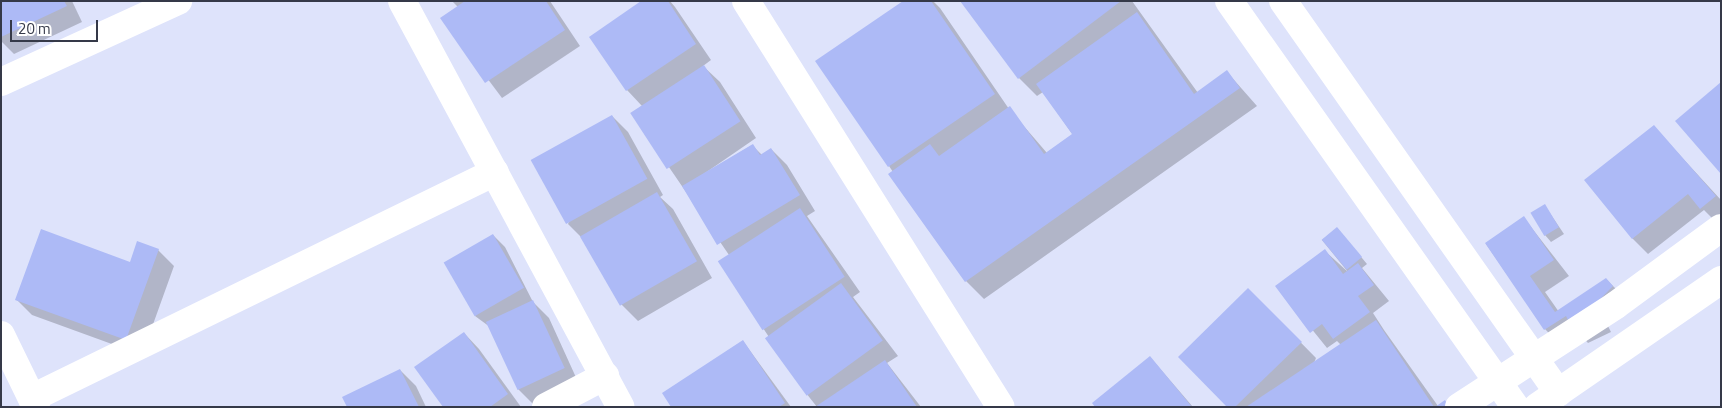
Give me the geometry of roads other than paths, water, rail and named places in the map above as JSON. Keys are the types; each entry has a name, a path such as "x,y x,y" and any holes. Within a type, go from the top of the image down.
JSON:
{"street":[{"path":"1,82 135,12 178,1"},
{"path":"402,1 622,407"},
{"path":"746,1 997,405"},
{"path":"1229,1 1515,407"},
{"path":"1283,1 1534,358 1548,400 1721,280"},
{"path":"1,335 34,403 495,172"},
{"path":"1459,407 1534,358 1721,228"},
{"path":"546,407 605,376"}]}
